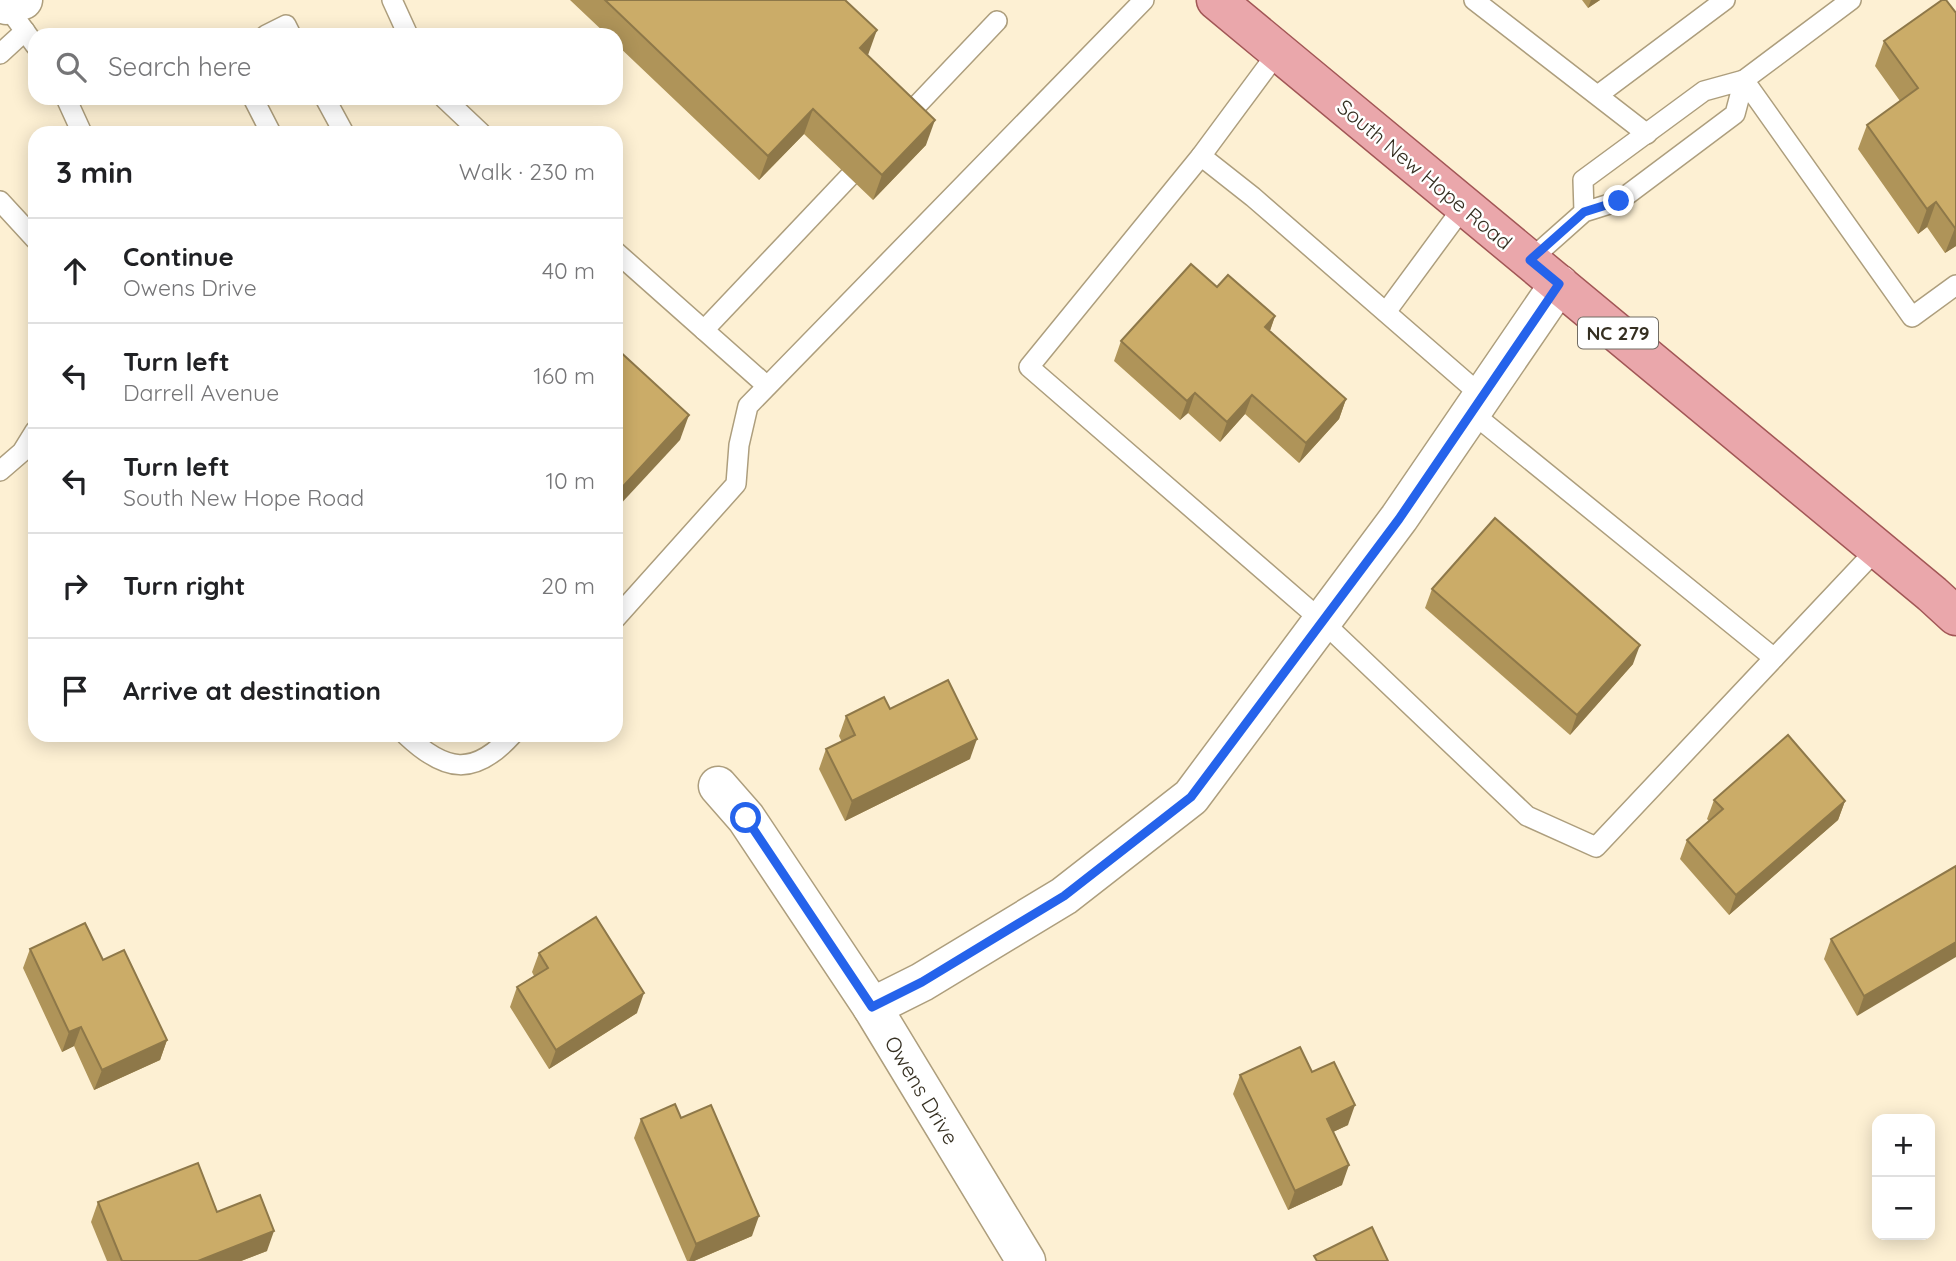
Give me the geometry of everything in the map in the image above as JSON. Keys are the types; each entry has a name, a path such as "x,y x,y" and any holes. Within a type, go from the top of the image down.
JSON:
{"main road":[{"name":"South New Hope Road","path":"1216,0 1956,617"}],"street":[{"path":"872,1007 922,982 1064,896 1191,797 1399,519 1477,404 1544,272"},
{"name":"Owens Drive","path":"718,786 746,818 872,1007 1026,1261"}],"lane":[{"path":"392,0 405,28"},
{"path":"623,610 736,484 739,445 748,406 1144,0"},
{"path":"1474,0 1647,134"},
{"path":"1598,95 1724,0"},
{"path":"1544,272 1584,212 1583,180 1704,90 1744,80 1851,0"},
{"path":"0,54 18,16"},
{"path":"704,330 997,21"},
{"path":"1278,52 1201,156 1029,367 1322,621 1527,816 1596,847 1877,549"},
{"path":"1584,212 1619,201 1735,114 1744,80"},
{"path":"1744,80 1912,317 1956,285"},
{"path":"69,105 79,126"},
{"path":"257,105 267,126"},
{"path":"328,105 339,126"},
{"path":"449,105 466,126"},
{"path":"1201,156 1264,206 1386,312 1477,404 1774,658"},
{"path":"0,201 28,231"},
{"path":"1386,312 1464,206"},
{"path":"623,258 767,386"},
{"path":"0,471 22,452 28,442"},
{"path":"413,742 426,754 450,765 474,762 494,754 505,742"}],"building":[{"path":"605,0 845,0 877,30 860,48 935,120 882,175 813,109 768,156"},
{"path":"1942,0 1946,0 1956,13 1955,228 1936,202 1927,209 1867,125 1918,88 1884,41"},
{"path":"1191,264 1217,287 1228,275 1275,316 1265,327 1346,399 1306,443 1252,395 1227,422 1195,393 1187,401 1121,341"},
{"path":"623,354 689,415 623,486"},
{"path":"1495,518 1640,645 1577,715 1432,589"},
{"path":"948,680 977,739 852,801 826,749 855,735 846,716 884,697 890,709"},
{"path":"1788,735 1845,801 1736,895 1687,840 1723,809 1714,800"},
{"path":"1956,866 1956,942 1864,996 1831,939"},
{"path":"596,917 644,993 556,1050 517,987 548,968 539,953"},
{"path":"85,923 103,960 124,950 167,1040 102,1070 81,1027 69,1032 30,949"},
{"path":"1300,1047 1312,1072 1334,1062 1355,1105 1327,1119 1349,1165 1295,1191 1240,1075"},
{"path":"675,1104 681,1118 711,1105 759,1216 696,1244 641,1119"},
{"path":"198,1163 217,1212 260,1195 274,1231 198,1261 122,1261 98,1202"},
{"path":"1372,1227 1388,1261 1317,1261 1314,1256"}],"route":[{"path":"746,818 872,1007 922,982 1064,896 1191,797 1399,519 1559,284 1530,260 1584,212 1619,201"}]}
